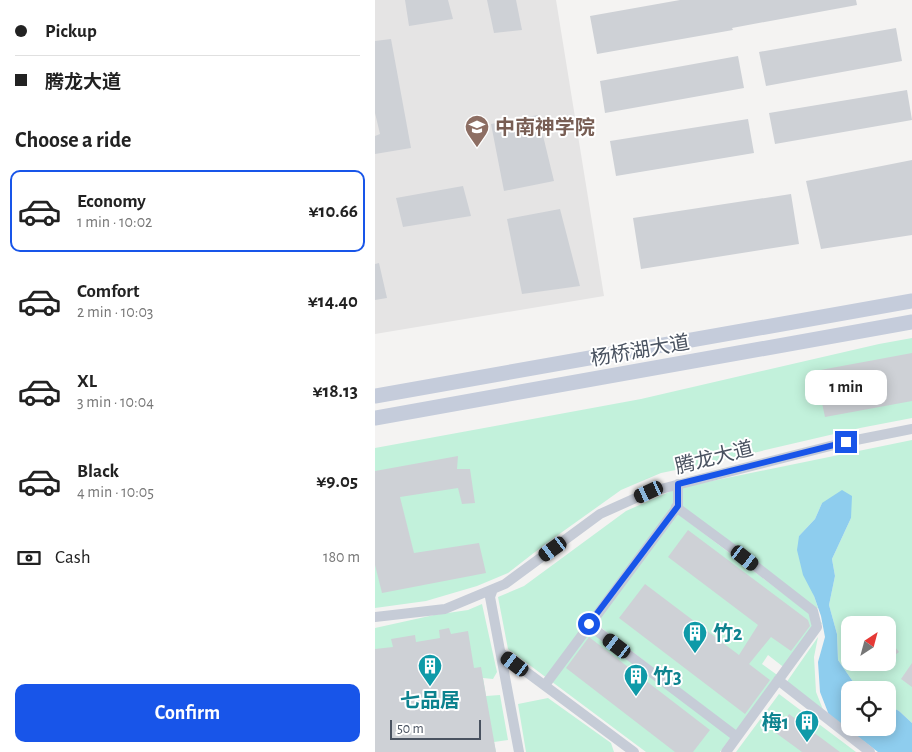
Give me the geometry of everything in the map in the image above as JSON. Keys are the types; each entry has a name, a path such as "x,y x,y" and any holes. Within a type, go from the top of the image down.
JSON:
{"main road":[{"name":"杨桥湖大道","path":"375,396 912,300"},
{"name":"杨桥湖大道","path":"375,418 912,322"}],"street":[{"name":"腾龙大道","path":"375,617 445,609 505,584 600,514 649,492 846,442 912,429"},
{"path":"545,685 678,506 678,484"},
{"path":"676,508 813,611 817,627 726,752"},
{"path":"493,589 490,597 519,752"},
{"path":"589,624 737,737"},
{"path":"501,653 629,750"},
{"path":"778,680 870,752"}],"shaded area":[{"name":"中南神学院","path":"375,0 556,0 604,296 375,334"}],"green space":[{"path":"912,338 912,418 661,473 621,490 508,573 477,586 426,601 375,608 375,448 641,399"},
{"path":"912,440 912,723 896,709 896,681 853,681 846,671 896,671 896,616 841,616 841,664 838,660 837,634 829,605 835,576 832,559 851,518 822,503 815,519 799,536 818,608 813,611 676,508 587,627 731,737 720,752 646,752 508,649 498,597 524,586 626,511 678,488"},
{"path":"678,514 822,623 786,669 768,655 762,664 780,677 737,732 595,623"},
{"name":"七品居","path":"482,604 497,672 493,679 483,678 486,696 500,695 508,740 494,742 496,752 375,752 375,628 434,615 468,610"},
{"path":"818,637 814,657 816,692 824,712 786,683"},
{"path":"779,694 856,752 736,752"},
{"path":"548,698 611,743 614,752 526,752 518,704"}],"water":[{"path":"842,490 852,496 851,518 832,559 835,576 829,605 837,634 838,660 841,664 841,671 846,671 853,681 841,681 841,724 829,715 820,692 818,662 825,637 821,616 814,596 803,575 797,550 799,536 815,519 822,503"},
{"path":"896,709 912,723 912,752 878,752 857,736 896,736"}],"building":[{"path":"405,0 448,0 453,19 409,26"},
{"path":"487,0 516,0 522,30 494,33"},
{"path":"680,0 856,0 857,5 732,28 733,30 597,54 590,16"},
{"path":"896,28 902,61 766,86 759,52"},
{"path":"391,39 411,148 375,154 375,136 380,134 375,113 375,41"},
{"path":"738,56 744,88 605,113 600,81"},
{"path":"907,90 912,120 775,144 769,113"},
{"path":"538,115 554,181 504,191 491,124"},
{"path":"748,119 754,153 616,176 610,141"},
{"path":"912,160 912,235 821,249 806,181"},
{"path":"463,186 471,216 403,227 396,198"},
{"path":"791,194 799,244 641,269 633,218"},
{"path":"560,209 580,286 522,294 507,219"},
{"path":"379,263 387,298 375,300 375,264"},
{"path":"912,353 912,401 825,417 815,371"},
{"path":"458,456 457,469 470,469 475,503 462,504 458,488 400,497 414,553 479,543 486,573 382,593 375,565 375,471"},
{"path":"688,530 808,620 810,626 791,651 771,637 749,664 770,680 745,714 619,618 645,584 739,655 758,625 668,557"},
{"name":"七品居","path":"449,628 451,634 468,631 474,668 481,667 496,752 375,752 375,649 393,647 391,639 415,635 416,642 440,638 439,630"},
{"name":"竹3","path":"589,637 710,730 693,752 675,752 566,668"},
{"path":"912,663 912,687 901,679"},
{"name":"梅1","path":"789,714 840,752 802,752 776,733"}],"place":[{"name":"中南神学院","path":"477,148"},
{"name":"竹2","path":"695,654"},
{"name":"七品居","path":"430,687"},
{"name":"竹3","path":"636,697"},
{"name":"梅1","path":"807,743"}],"route":[{"path":"589,624 678,506 678,484 846,442"}]}
